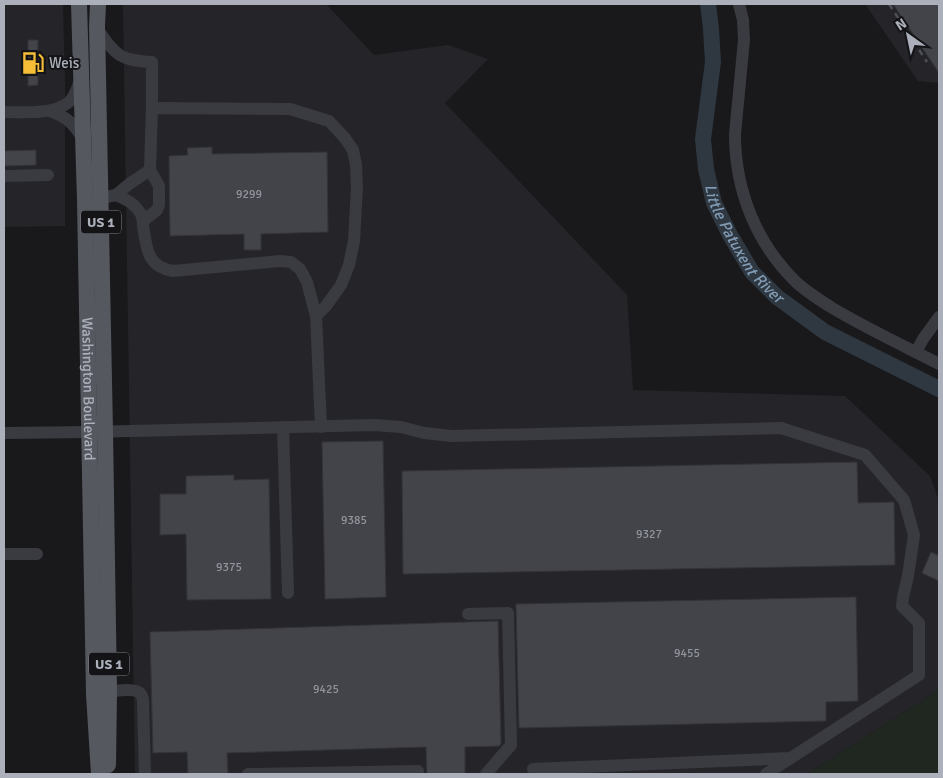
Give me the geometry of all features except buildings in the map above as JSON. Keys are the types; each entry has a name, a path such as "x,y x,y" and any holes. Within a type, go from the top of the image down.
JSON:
{"main road":[{"name":"Washington Boulevard","path":"79,4 85,209 94,694 99,774"},
{"name":"Washington Boulevard","path":"98,4 97,28 108,196 105,431 109,691 108,774"}],"street":[{"path":"739,4 743,20 744,40 737,110 735,149 737,168 746,206 767,248 803,288 815,297 846,316 939,364"},
{"path":"97,28 108,45 122,57 133,61 152,62 150,170 159,186 159,205 157,210 143,221"},
{"path":"4,112 50,111 60,108 69,102 75,94 80,81"},
{"path":"152,108 290,108 329,121 344,136 353,150 356,165 357,188 354,241 342,285 316,316"},
{"path":"50,111 68,119 83,140"},
{"path":"108,196 150,170"},
{"path":"4,176 48,175"},
{"path":"108,196 131,202 138,209 142,215 149,256 155,264 164,269 173,271 280,260 291,262 300,269 307,282 316,316 321,427"},
{"path":"916,352 939,317"},
{"path":"4,432 89,432 374,425 401,427 424,433 452,436 781,428 865,455 904,500 914,535 902,606 919,623 919,675 766,774"},
{"path":"283,428 288,593"},
{"path":"4,554 37,554"},
{"path":"468,614 508,613 510,745 486,774"},
{"path":"109,691 137,691 142,695 145,774"},
{"path":"533,769 791,758"},
{"path":"248,774 418,771"}],"shaded area":[{"path":"4,4 63,4 65,226 4,227"},
{"path":"123,4 326,4 374,55 448,45 488,59 445,103 627,295 633,390 845,396 930,476 939,501 939,690 807,774 135,774"},
{"path":"865,4 939,4 939,83 918,81"},
{"path":"939,690 939,774 807,774"}],"waterway":[{"name":"Little Patuxent River","path":"708,4 713,62 703,139 706,169 714,203 752,272 777,297 825,332 939,389"}],"railway":[{"path":"889,4 927,62"}],"place":[{"name":"Weis","path":"33,63"}]}
